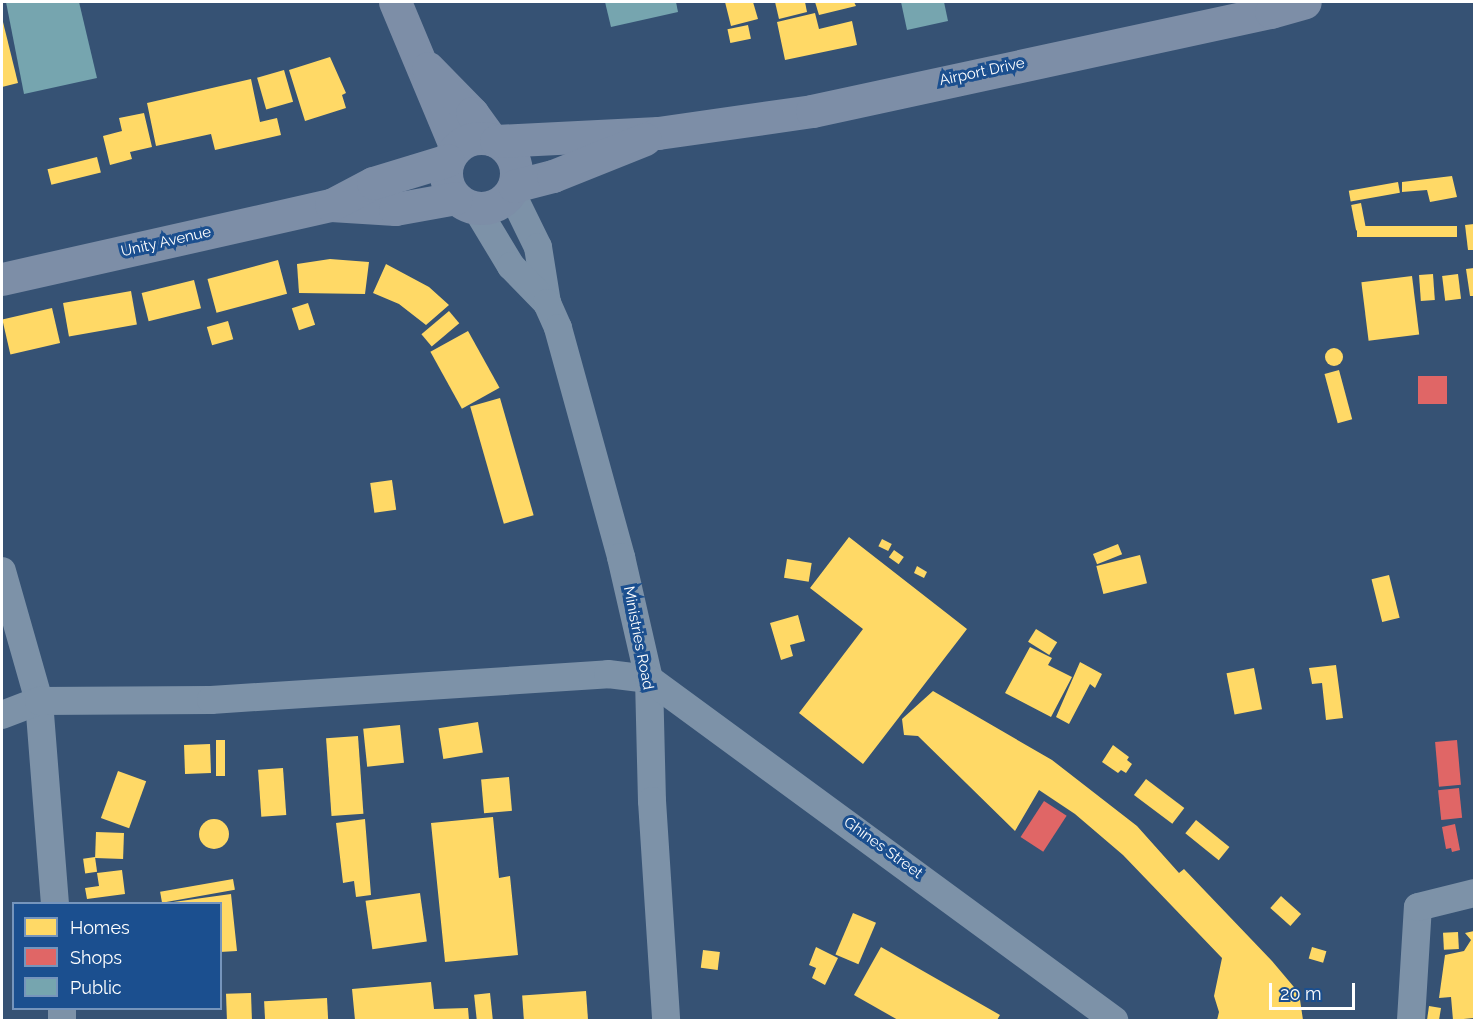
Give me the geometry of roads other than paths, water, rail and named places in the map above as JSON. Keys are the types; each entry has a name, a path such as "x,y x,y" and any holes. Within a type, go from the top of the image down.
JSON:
{"main road":[{"path":"395,2 422,63 452,154 446,175 466,203 498,205 513,189 515,162 493,140 472,113 422,63"},
{"name":"Airport Drive","path":"493,140 657,133 812,111 1271,12 1305,2"},
{"name":"Airport Drive","path":"513,189 553,176 657,133"},
{"path":"452,154 477,138 493,140"},
{"name":"Unity Avenue","path":"2,279 330,205 373,183 452,154"},
{"name":"Unity Avenue","path":"330,205 395,209 466,203"}],"street":[{"name":"Ministries Road","path":"513,189 536,239 547,303 558,328 621,557 649,680 652,801 666,1020"},
{"name":"Ministries Road","path":"466,203 511,266 547,303"},
{"path":"2,571 39,701 55,902"},
{"path":"2,715 39,701 211,700 608,674 649,680"},
{"name":"Ghines Street","path":"649,680 1114,1020"},
{"path":"1411,1020 1418,907 1474,893"}]}
